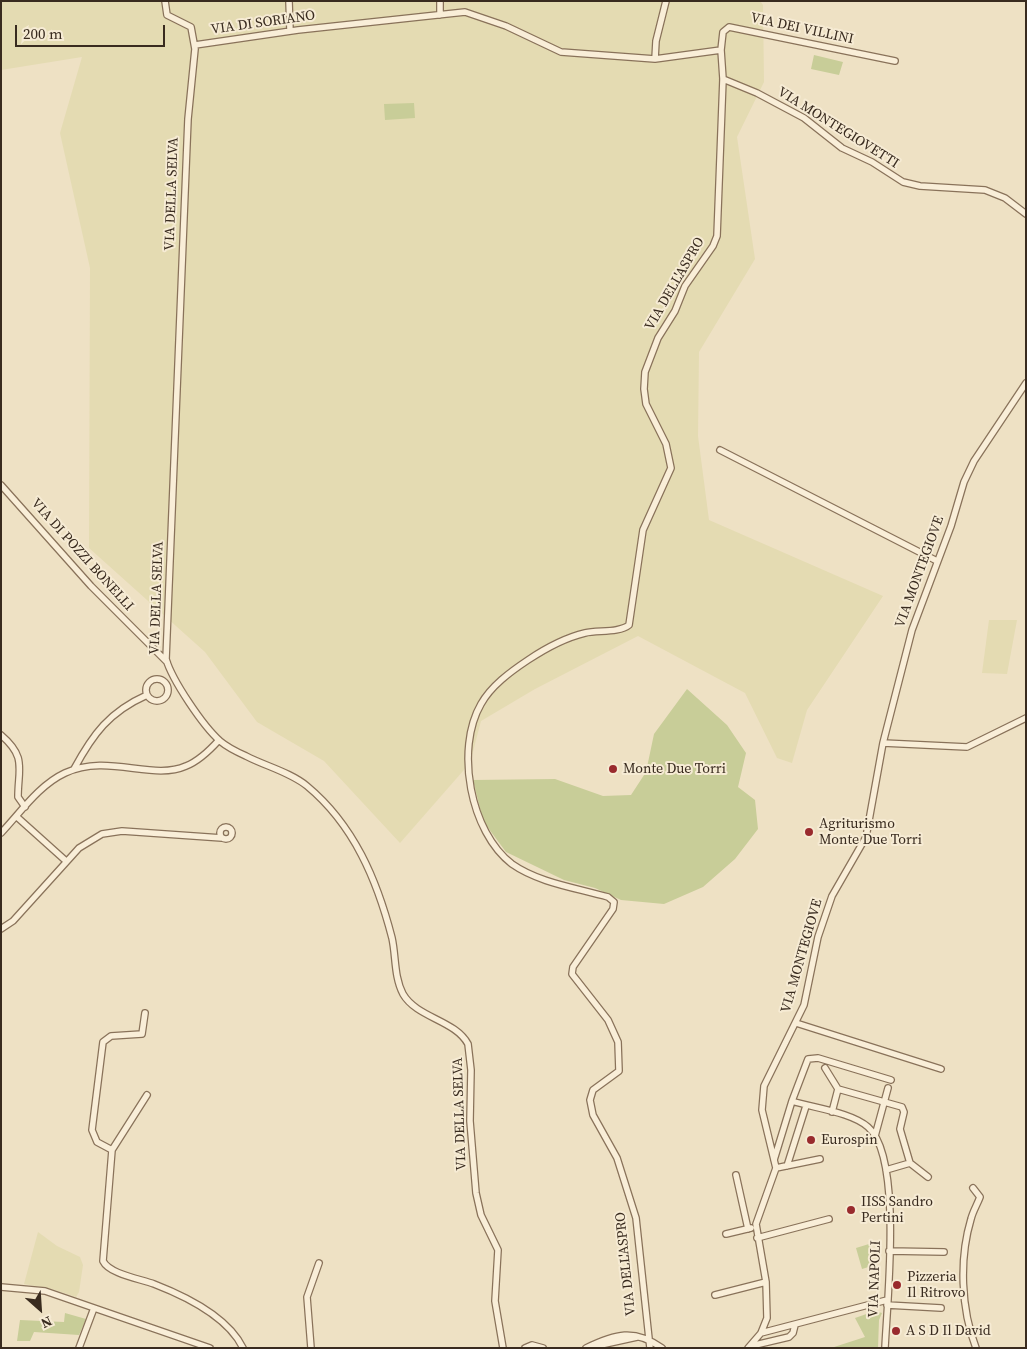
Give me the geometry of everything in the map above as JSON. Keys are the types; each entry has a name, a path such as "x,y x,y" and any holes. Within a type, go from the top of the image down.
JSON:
{"street":[{"path":"165,1 167,15 191,28 195,45"},
{"path":"289,1 290,31"},
{"path":"440,1 440,15"},
{"path":"666,1 656,41 655,59 721,50"},
{"name":"VIA DI SORIANO","path":"195,45 290,31 464,12 478,15 565,52 655,59"},
{"name":"VIA DEI VILLINI","path":"721,50 723,32 729,27 895,61"},
{"name":"VIA DELLA SELVA","path":"195,45 188,120 165,650 167,662 199,715 219,740 242,754 303,783 348,831 363,855 380,899 392,939 397,974 403,994 412,1004 460,1035 468,1044 471,1070 470,1120 476,1193 481,1215 498,1250 496,1304 503,1348"},
{"name":"VIA DELL'ASPRO","path":"648,1338 636,1218 617,1158 595,1120 590,1103 593,1090 620,1070 618,1042 608,1020 572,974 572,968 613,909 614,902 608,897 567,887 540,877 517,867 507,859 486,834 476,810 469,785 469,760 473,726 479,707 488,694 509,674 538,653 562,640 595,631 623,629 630,623 643,530 671,468 667,448 646,404 644,376 658,338 675,311 685,286 717,236 722,79 721,50"},
{"name":"VIA MONTEGIOVETTI","path":"722,79 757,93 804,118 838,146 872,162 902,182 920,186 986,190 1003,197 1026,214"},
{"name":"VIA MONTEGIOVE","path":"776,1168 763,1114 762,1095 769,1074 796,1023 806,996 818,938 832,896 859,852 868,833 883,743 914,623 938,562 970,469 1026,383"},
{"path":"720,450 938,562"},
{"name":"VIA DI POZZI BONELLI","path":"1,485 91,586 167,662"},
{"path":"74,769 90,741 112,716 123,707 147,695"},
{"path":"883,743 964,747 975,744 1006,726 1026,718"},
{"path":"1,735 12,746 19,761 21,774 18,797 25,807"},
{"path":"2,831 48,784 74,769 106,764 176,770 195,762 219,740"},
{"path":"16,817 66,862"},
{"path":"1,929 13,921 66,862 88,841 113,831 222,838"},
{"path":"112,1150 97,1142 92,1132 103,1042 111,1036 142,1034 145,1014"},
{"path":"796,1023 941,1069"},
{"path":"774,1160 805,1064 810,1058 891,1080"},
{"path":"825,1068 838,1089 884,1102 903,1110 900,1124 910,1163 928,1177"},
{"path":"875,1136 888,1088"},
{"path":"832,1112 838,1089"},
{"path":"147,1095 112,1150 102,1259 110,1270 160,1286 209,1313 229,1328 243,1348"},
{"path":"792,1101 862,1123 875,1136"},
{"path":"787,1166 806,1106"},
{"name":"VIA NAPOLI","path":"875,1136 886,1170 890,1191 885,1348"},
{"path":"749,1347 761,1334 767,1318 766,1282 756,1227 758,1214 773,1180 776,1168 820,1159"},
{"path":"886,1170 910,1163"},
{"path":"736,1175 748,1229"},
{"path":"973,1188 980,1197 966,1238 964,1274 968,1325 976,1348"},
{"path":"757,1238 829,1220"},
{"path":"726,1234 756,1227"},
{"path":"888,1251 944,1252"},
{"path":"311,1348 307,1297 319,1263"},
{"path":"715,1295 766,1282"},
{"path":"1,1287 45,1291 210,1348"},
{"path":"761,1334 887,1302 942,1308"},
{"path":"79,1348 94,1308"},
{"path":"749,1347 769,1345 792,1335 795,1325"},
{"path":"587,1348 613,1336 648,1338 662,1348"},
{"path":"648,1338 650,1348"},
{"path":"525,1348 532,1345 542,1348"}],"shaded area":[{"path":"1,1 760,1 763,5 764,82 737,137 755,259 699,352 698,436 709,520 883,596 807,710 792,763 777,758 745,693 638,636 535,689 481,721 470,763 400,843 324,761 257,722 205,652 89,548 90,268 60,133 82,57 1,70"},
{"path":"989,620 1017,620 1007,674 982,673"},
{"path":"38,1232 57,1246 80,1257 83,1265 79,1292 76,1297 52,1289 24,1284"}],"green space":[{"path":"814,55 843,62 839,75 811,69"},
{"path":"414,103 415,118 385,120 384,104"},
{"path":"687,689 727,725 746,753 738,787 755,800 758,829 735,859 703,887 664,904 621,900 595,888 564,880 506,852 483,821 473,780 555,779 603,796 631,795 646,772 654,734"},
{"path":"869,1244 875,1265 862,1269 856,1248"},
{"path":"875,1311 882,1313 879,1320 878,1348 831,1348 865,1337 855,1318"},
{"path":"65,1313 86,1319 79,1335 34,1332 30,1341 17,1341 20,1320 64,1322"}],"place":[{"name":"Monte Due Torri","path":"613,769"},
{"name":"Agriturismo Monte Due Torri","path":"809,832"},
{"name":"Eurospin","path":"811,1140"},
{"name":"IISS Sandro Pertini","path":"851,1210"},
{"name":"Pizzeria Il Ritrovo","path":"897,1285"},
{"name":"A S D Il David","path":"896,1331"}]}
